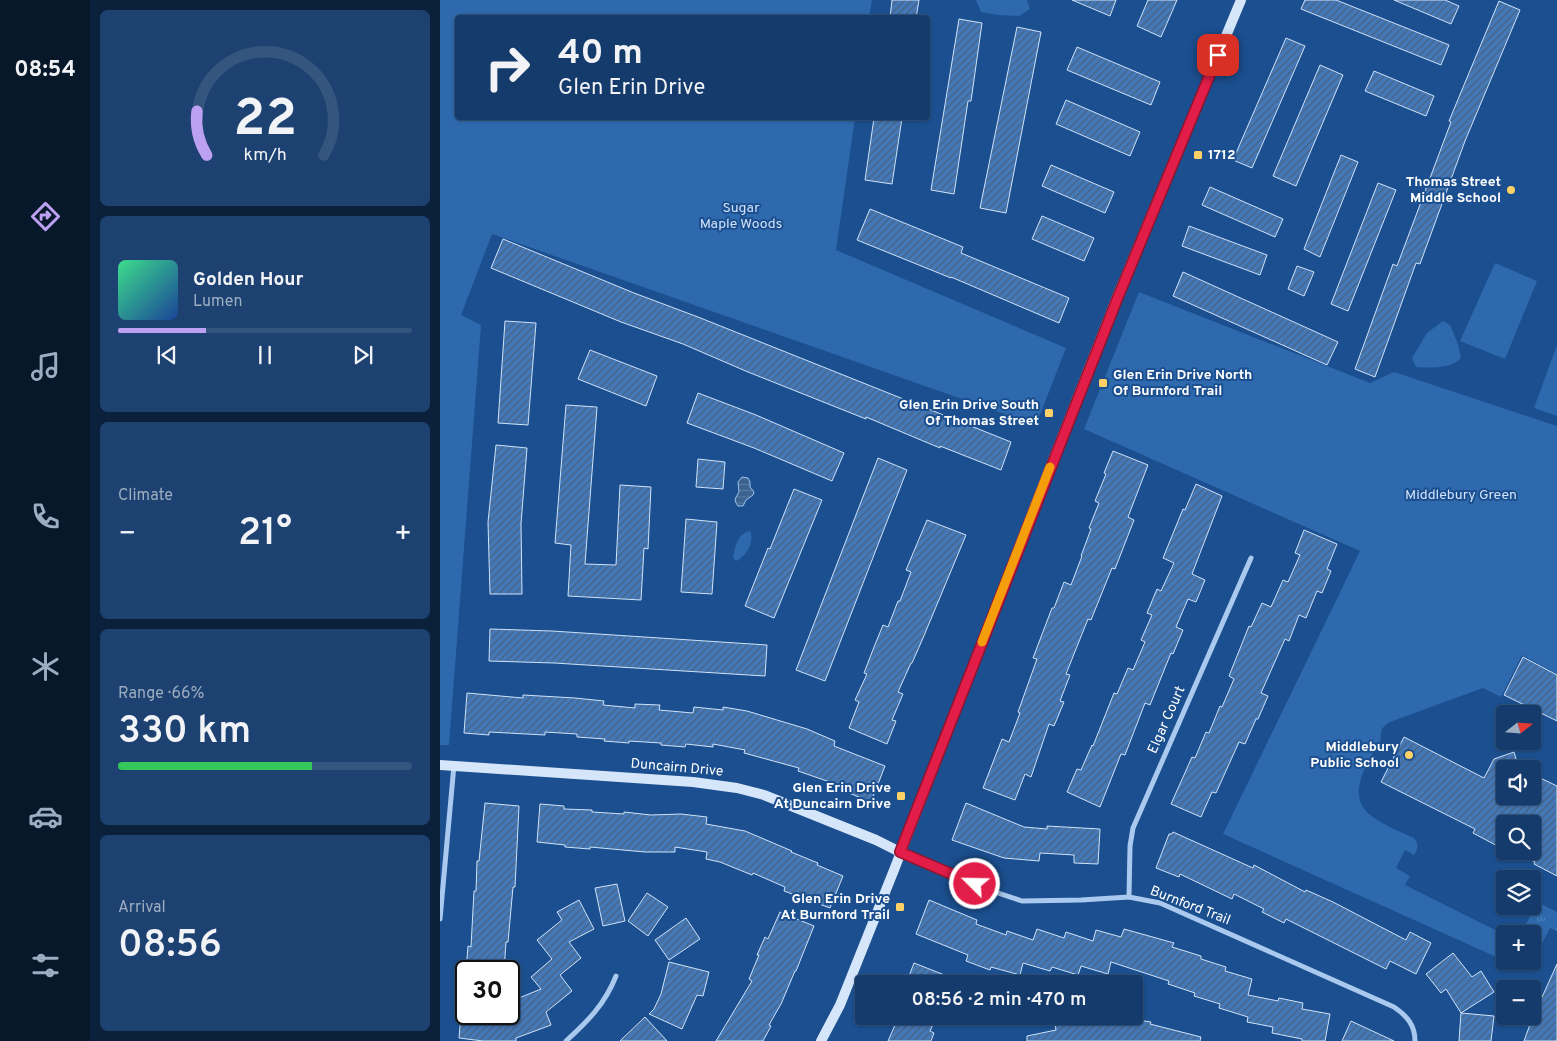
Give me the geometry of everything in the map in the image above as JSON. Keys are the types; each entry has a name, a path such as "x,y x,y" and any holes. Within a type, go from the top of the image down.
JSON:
{"street":[{"path":"821,1041 840,1005 1118,297 1241,0"},
{"name":"Elgar Court","path":"1130,897 1132,828 1250,558"},
{"name":"Duncairn Drive","path":"440,765 693,782 737,788 772,798 876,840 900,852"},
{"path":"440,918 454,766"},
{"name":"Burnford Trail","path":"900,852 992,891 1022,900 1081,900 1130,897 1177,910 1394,1007 1405,1014 1412,1025 1415,1041"},
{"path":"566,1041 592,1018 610,991 616,976"}],"green space":[{"name":"Sugar Maple Woods","path":"440,0 872,0 870,15 455,15 455,120 855,120 836,250 1066,348 1036,425 492,234 461,315 481,325 449,745 440,745"},
{"path":"976,0 1027,0 1030,9 1019,16 998,15 981,12"},
{"path":"1495,263 1537,281 1505,359 1460,341"},
{"name":"Middlebury Green","path":"1139,292 1370,383 1394,372 1557,426 1557,674 1522,655 1501,697 1483,688 1390,722 1382,729 1381,739 1365,769 1359,790 1360,800 1364,809 1373,817 1414,838 1417,842 1417,849 1414,855 1405,850 1396,868 1410,876 1405,885 1496,930 1496,947 1492,955 1223,834 1360,551 1084,429"},
{"path":"1443,321 1450,325 1458,344 1461,358 1457,362 1446,366 1416,367 1412,358 1427,333"},
{"path":"1557,345 1557,416 1534,408"},
{"path":"750,531 749,549 736,561 733,558 737,542 742,535"},
{"path":"1541,904 1557,912 1557,931 1550,928 1541,946 1541,925 1526,925 1531,915 1541,915"},
{"path":"1496,947 1496,957 1492,955"}],"shaded area":[{"path":"742,477 748,478 750,487 754,492 743,506 738,506 735,499 739,492 738,482"}],"building":[{"path":"892,0 919,0 916,15 890,15"},
{"path":"1072,0 1116,0 1110,16"},
{"path":"1148,0 1177,0 1161,37 1137,26"},
{"path":"1305,0 1336,0 1449,45 1441,65 1301,9"},
{"path":"1394,0 1445,0 1459,6 1451,24"},
{"path":"1499,1 1520,10 1465,141 1420,264 1416,263 1375,377 1355,369 1393,264 1397,266 1451,122 1449,121"},
{"path":"959,19 982,23 971,101 968,101 954,194 931,190"},
{"path":"1017,27 1041,32 1006,213 980,208"},
{"path":"1286,38 1305,46 1252,168 1233,160"},
{"path":"1077,47 1160,82 1151,105 1067,70"},
{"path":"1320,65 1343,75 1296,186 1273,176"},
{"path":"1374,71 1434,96 1426,116 1365,91"},
{"path":"1066,100 1140,132 1130,156 1056,124"},
{"path":"874,120 902,120 892,184 865,180"},
{"path":"1341,155 1358,162 1320,257 1304,249"},
{"path":"1051,165 1114,192 1105,213 1042,186"},
{"path":"1378,183 1396,190 1348,311 1331,304"},
{"path":"1210,187 1283,219 1275,237 1202,205"},
{"path":"870,209 963,247 961,253 1069,298 1059,323 951,277 857,240"},
{"path":"1042,216 1094,238 1084,261 1032,239"},
{"path":"1189,226 1267,255 1260,275 1182,246"},
{"path":"503,239 634,293 1011,442 1001,470 940,446 940,448 866,417 866,419 683,344 621,322 491,268"},
{"path":"1297,266 1314,272 1304,296 1288,289"},
{"path":"1183,272 1338,342 1327,365 1173,296"},
{"path":"505,321 536,323 528,425 498,423"},
{"path":"590,350 657,376 646,406 578,379"},
{"path":"698,393 756,415 844,453 832,481 754,448 687,423"},
{"path":"566,405 597,407 585,564 616,565 620,485 651,487 648,549 644,548 641,600 568,596 571,545 555,543"},
{"path":"496,445 527,448 521,524 522,594 490,594 488,522"},
{"path":"1113,451 1148,465 1128,517 1134,520 1115,569 1112,568 1091,620 1088,619 1066,674 1070,675 1060,701 1064,702 1054,726 1049,724 1031,777 1025,774 1015,800 983,788 1002,739 1009,742 1037,659 1033,658 1052,608 1054,608 1064,582 1071,585 1091,529 1089,528 1099,503 1095,501"},
{"path":"878,458 907,470 825,681 796,670"},
{"path":"698,459 725,462 723,489 696,487"},
{"path":"1196,484 1222,496 1192,574 1205,580 1196,602 1188,599 1176,627 1183,630 1173,654 1171,653 1150,705 1145,703 1125,755 1121,754 1100,807 1067,792 1077,769 1081,770 1093,746 1114,693 1117,694 1128,668 1133,670 1145,642 1141,640 1152,615 1147,613 1157,589 1161,591 1174,563 1163,558 1183,509 1185,510"},
{"path":"794,489 822,500 774,618 745,606"},
{"path":"686,519 717,522 712,594 681,592"},
{"path":"927,520 966,535 898,692 903,694 892,720 896,721 887,744 849,728 859,702 855,700 867,674 864,673 883,625 888,627 898,601 900,601 911,572 906,570"},
{"path":"1304,530 1337,544 1327,569 1331,571 1322,593 1317,591 1306,618 1299,615 1289,641 1285,639 1261,693 1268,696 1258,719 1256,719 1245,744 1239,742 1216,793 1212,792 1201,817 1171,804 1192,757 1195,758 1206,732 1209,733 1220,706 1222,707 1234,679 1229,676 1249,626 1251,627 1262,603 1271,607 1283,580 1288,582 1300,555 1295,553"},
{"path":"490,629 552,631 767,645 765,676 554,663 489,661"},
{"path":"1523,657 1557,675 1557,721 1541,713 1541,705 1524,705 1504,695"},
{"path":"467,693 523,698 523,695 575,698 604,701 603,705 635,708 635,704 660,705 659,710 693,713 694,707 723,710 723,707 747,711 807,729 835,741 834,746 885,766 871,802 849,793 850,789 798,771 799,768 744,753 745,750 713,744 713,747 686,744 685,747 661,745 661,743 629,741 629,743 577,737 577,734 545,732 545,735 489,732 489,735 464,733"},
{"path":"1404,737 1484,778 1494,759 1514,752 1516,760 1496,760 1496,805 1541,805 1541,778 1557,786 1557,876 1534,864 1535,862 1531,860 1541,860 1541,815 1496,815 1496,845 1473,833 1475,829 1381,782"},
{"path":"485,803 519,806 515,887 513,887 505,960 467,960 468,946 471,947 474,891 476,891 477,861 479,861"},
{"path":"966,803 1024,827 1047,829 1047,826 1100,829 1098,864 1074,863 1074,855 1040,853 1039,861 1004,858 952,840"},
{"path":"540,804 564,806 564,809 592,810 592,812 624,814 624,812 651,815 681,814 707,817 706,824 745,831 843,876 830,908 784,891 785,887 753,873 752,875 720,862 706,859 707,852 675,847 675,852 645,852 590,847 590,849 537,842"},
{"path":"1173,832 1253,868 1254,865 1305,892 1306,890 1333,902 1406,940 1410,932 1431,943 1416,974 1390,961 1386,969 1286,919 1284,923 1262,912 1264,909 1234,894 1232,899 1180,874 1179,877 1156,868 1169,834"},
{"path":"617,884 625,921 603,926 595,888"},
{"path":"647,893 668,907 648,936 628,921"},
{"path":"579,900 594,929 569,942 581,958 560,975 572,991 546,1012 551,1025 516,1038 516,1041 483,1041 459,1038 460,1025 520,1025 520,998 541,989 531,977 552,959 537,940 562,920 557,912"},
{"path":"929,900 977,920 976,924 1006,935 1007,931 1033,940 1037,929 1064,938 1066,932 1093,941 1096,930 1121,937 1124,929 1174,943 1172,947 1201,956 1201,959 1226,967 1225,971 1252,979 1248,995 1278,1001 1279,998 1303,1003 1302,1009 1330,1014 1325,1041 1302,1041 1302,1039 1272,1033 1273,1027 1247,1022 1248,1017 1219,1008 1220,1004 1194,996 1195,993 1168,984 1169,981 1111,962 1108,974 1081,966 1078,975 1052,967 1050,971 1023,963 1020,975 991,967 990,970 966,961 968,955 916,934"},
{"path":"780,912 814,926 781,1004 769,1025 771,1026 763,1041 716,1041 752,981 749,979 759,955 757,955 765,937 768,939"},
{"path":"686,918 700,939 669,960 655,940"},
{"path":"1453,953 1472,977 1481,971 1494,992 1461,1013 1446,989 1441,993 1426,974"},
{"path":"669,962 709,972 703,996 697,995 682,1029 649,1014 654,1009 661,994"},
{"path":"914,963 945,975 909,975"},
{"path":"1557,964 1557,1041 1524,1041 1530,1025 1541,1025 1541,999"},
{"path":"1461,1013 1494,1016 1491,1041 1459,1041"},
{"path":"645,1017 667,1041 620,1041"},
{"path":"1143,1021 1201,1037 1200,1041 1027,1041 1027,1036 1056,1030 1055,1025 1143,1025"},
{"path":"1351,1021 1394,1041 1342,1041"},
{"path":"895,1025 933,1025 930,1031 934,1033 931,1041 888,1041"}],"slow traffic":[{"path":"982,642 1050,467"}],"place":[{"name":"1712","path":"1198,155"},
{"name":"Thomas Street Middle School","path":"1511,190"},
{"name":"Glen Erin Drive North Of Burnford Trail","path":"1103,383"},
{"name":"Glen Erin Drive South Of Thomas Street","path":"1049,413"},
{"name":"Middlebury Public School","path":"1409,755"},
{"name":"Glen Erin Drive At Duncairn Drive","path":"901,796"},
{"name":"Glen Erin Drive At Burnford Trail","path":"900,907"}],"route":[{"path":"975,884 900,852 1034,506 1218,55"}]}
